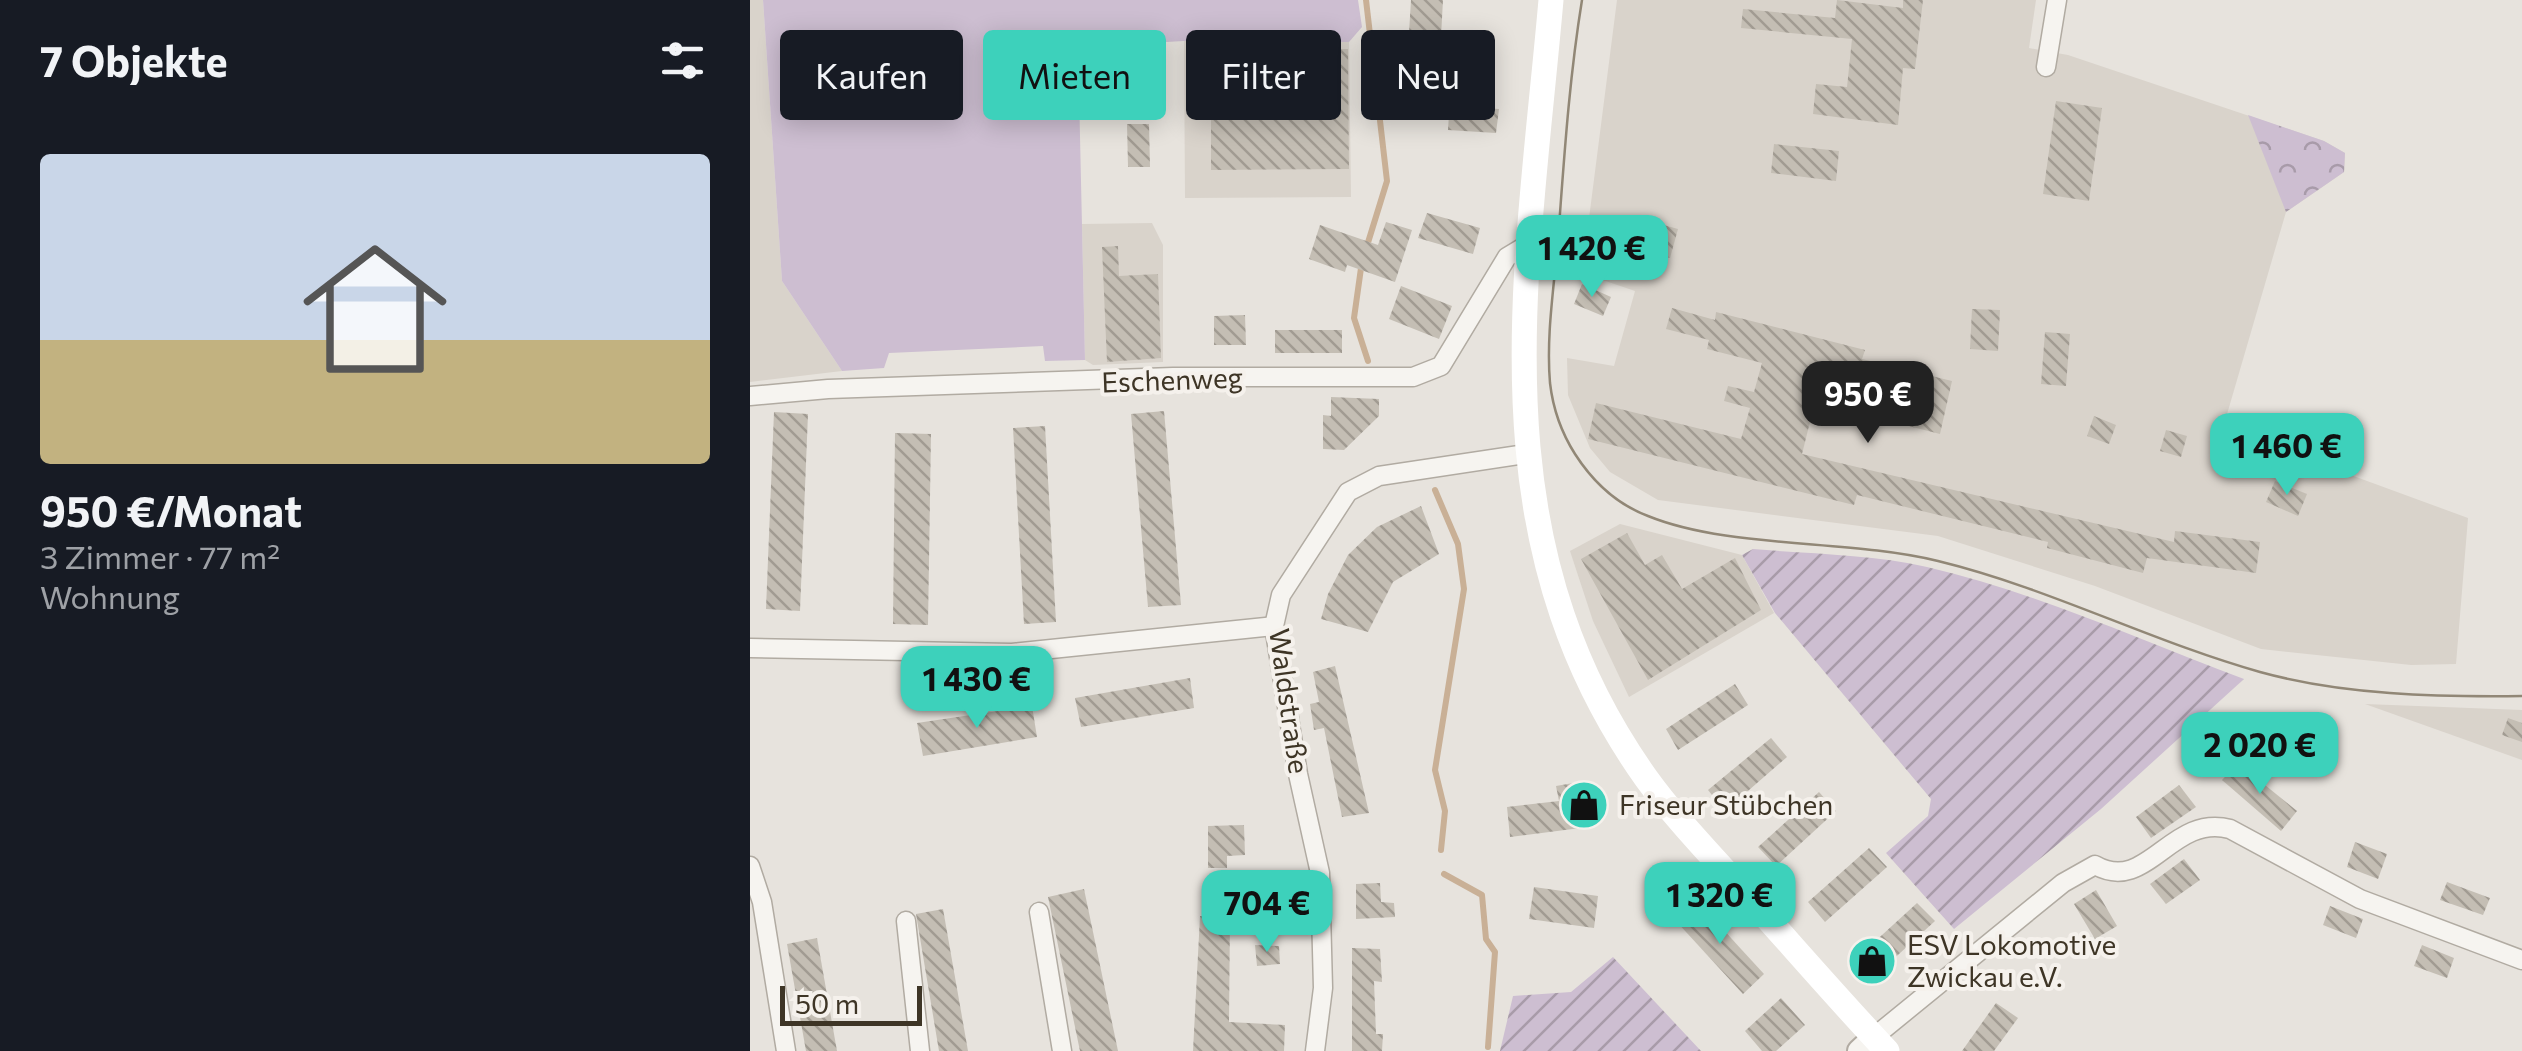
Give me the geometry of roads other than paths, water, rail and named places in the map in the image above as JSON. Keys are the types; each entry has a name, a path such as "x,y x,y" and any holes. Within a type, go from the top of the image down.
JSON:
{"main road":[{"path":"1550,0 1527,245 1522,399 1526,454 1540,539 1564,619 1625,745 1672,810 1873,1046"}],"street":[{"path":"2046,67 2057,0"},
{"name":"Eschenweg","path":"750,396 828,388 1173,377 1414,377 1441,366 1508,257 1527,245"},
{"name":"Waldstraße","path":"1315,1051 1323,988 1320,873 1298,774 1274,626 1281,594 1304,553 1348,492 1379,476 1526,454"},
{"path":"750,648 1012,652 1274,626"},
{"path":"1873,1046 2063,883 2095,865 2111,874 2129,874 2194,828 2212,824 2230,829 2360,899 2522,960"},
{"path":"750,866 762,902 786,1051"},
{"path":"1039,912 1062,1051"},
{"path":"906,920 920,1051"}],"waterway":[{"path":"1366,0 1387,181 1366,249"},
{"path":"1362,261 1354,318 1368,361"},
{"path":"1435,490 1458,544 1464,589 1435,770 1445,811 1441,850"},
{"path":"1444,874 1482,895 1486,939 1495,952 1488,1047"}],"tram line":[{"path":"1582,0 1570,90 1551,312 1550,383 1558,420 1570,446 1606,491 1636,511 1680,527 1752,539 1903,554 1979,572 2219,659 2292,680 2390,693 2522,696"}],"place":[{"name":"Friseur Stübchen","path":"1584,805"},
{"name":"ESV Lokomotive Zwickau e.V.","path":"1872,961"}]}
